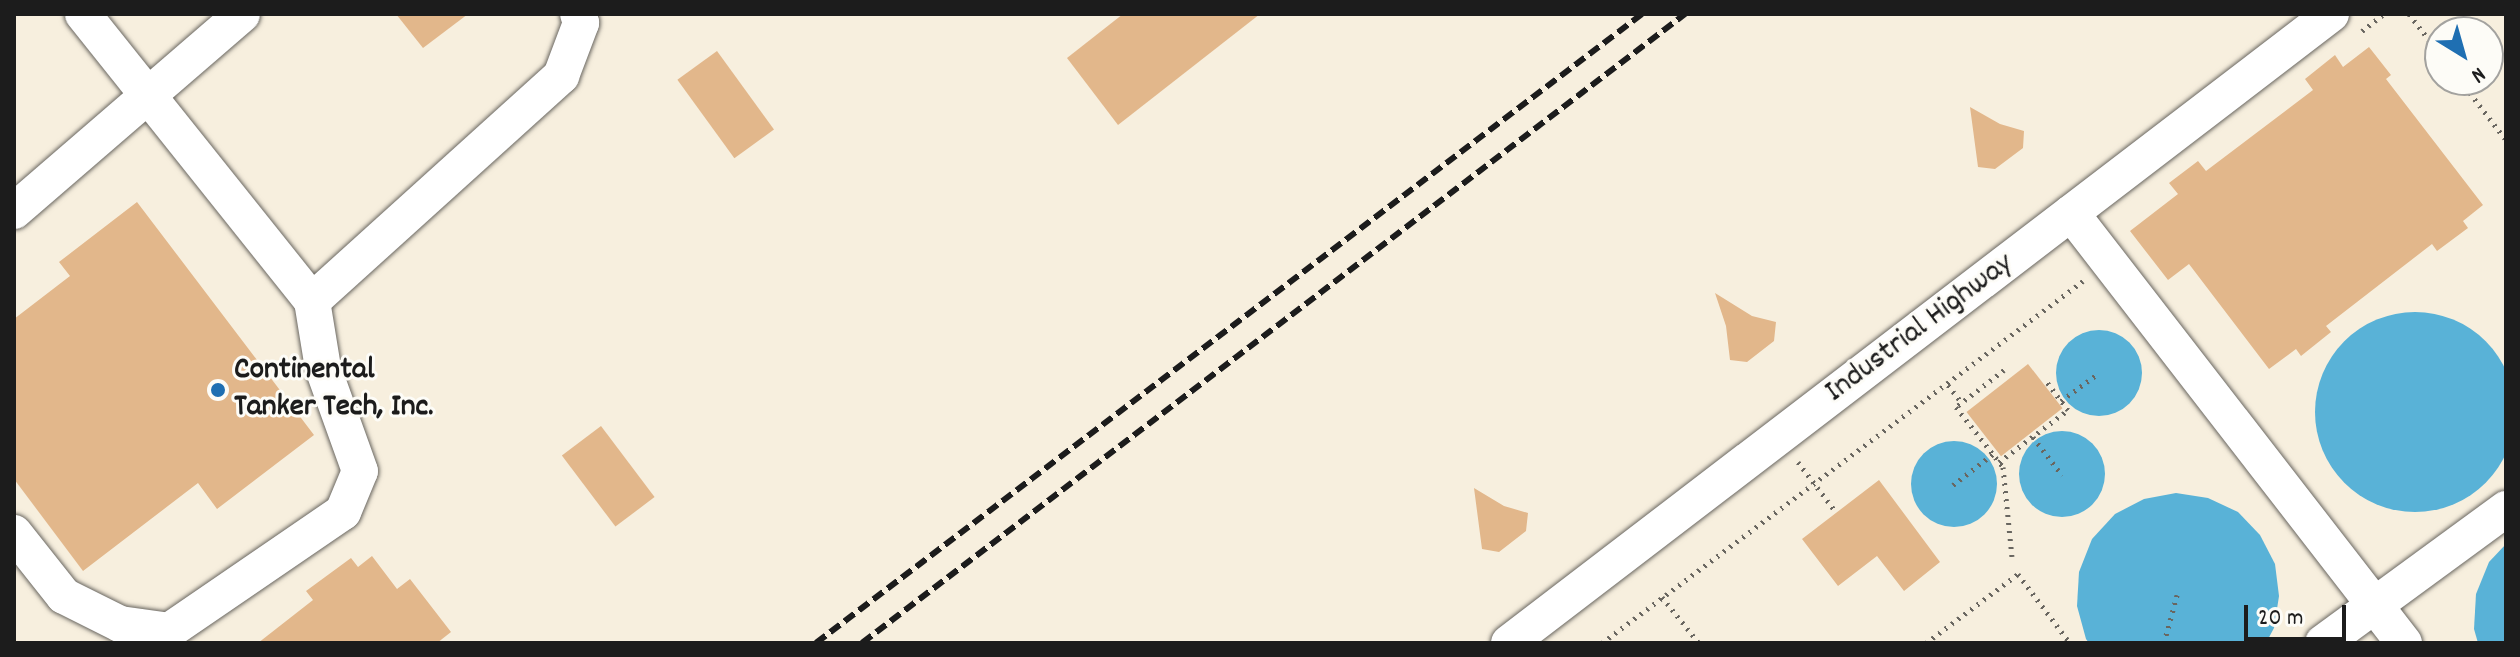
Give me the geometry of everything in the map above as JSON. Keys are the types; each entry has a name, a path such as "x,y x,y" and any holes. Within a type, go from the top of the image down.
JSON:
{"street":[{"path":"14,533 64,596 120,624 169,631 343,512 360,471 323,368 312,301 83,14"},
{"path":"14,211 242,14"},
{"path":"312,301 561,76 581,23 578,14"},
{"name":"Industrial Highway","path":"1509,643 2071,213 2345,24"},
{"path":"2071,213 2404,643"},
{"path":"2323,643 2373,603 2506,509"}],"path":[{"path":"2345,24 2384,14"},
{"path":"2409,14 2424,33"},
{"path":"2472,96 2506,140"},
{"path":"1602,643 2094,272 2104,256"},
{"path":"2004,370 1956,407 1991,456 1999,462 2012,557"},
{"path":"2063,400 2099,373"},
{"path":"1999,462 2034,439 2068,410 2046,381"},
{"path":"1947,384 1962,403"},
{"path":"1779,437 1836,512"},
{"path":"2034,439 2062,475"},
{"path":"1953,485 1991,456"},
{"path":"1926,643 2018,574 2070,643"},
{"path":"2164,643 2177,595"},
{"path":"1662,597 1699,643"}],"water":[{"path":"2415,312 2453,320 2485,342 2507,374 2515,412 2507,450 2485,482 2453,504 2415,512 2377,504 2345,482 2323,450 2315,412 2323,374 2345,342 2377,320"},
{"path":"2099,330 2123,337 2135,349 2142,373 2135,397 2123,409 2099,416 2075,409 2063,397 2056,373 2063,349 2075,337"},
{"path":"2062,431 2086,438 2098,450 2105,474 2098,498 2086,510 2062,517 2038,510 2026,498 2019,474 2026,450 2038,438"},
{"path":"1954,441 1978,448 1990,460 1997,484 1990,508 1978,520 1954,527 1930,520 1918,508 1911,484 1918,460 1930,448"},
{"path":"2176,493 2208,498 2238,512 2260,535 2275,564 2279,596 2274,628 2266,643 2089,643 2086,639 2077,606 2079,572 2092,539 2115,514 2144,499"},
{"path":"2506,544 2506,643 2478,643 2474,629 2476,594 2489,562"}],"building":[{"path":"396,14 468,14 423,48"},
{"path":"1123,14 1260,14 1118,125 1067,58"},
{"path":"2369,47 2391,75 2386,79 2483,205 2463,221 2468,228 2437,251 2432,244 2326,326 2331,332 2301,356 2296,349 2269,369 2189,264 2168,280 2130,231 2178,194 2169,183 2198,161 2206,171 2313,90 2305,79 2335,55 2343,67"},
{"path":"717,51 774,129 734,158 677,80"},
{"path":"1970,107 2000,124 2024,131 2023,148 1995,169 1978,167"},
{"name":"Continental Tanker Tech, Inc.","path":"137,202 314,435 217,509 198,483 83,571 14,479 14,319 70,276 59,262"},
{"path":"1715,293 1752,316 1776,322 1774,341 1747,362 1730,360 1726,326"},
{"path":"2028,364 2062,408 2001,456 1967,412"},
{"path":"601,426 655,497 615,527 562,455"},
{"path":"1879,480 1940,562 1904,591 1877,556 1838,586 1802,539"},
{"path":"1474,488 1504,506 1528,513 1526,531 1499,552 1482,549"},
{"path":"372,556 397,589 410,579 451,632 437,643 258,643 313,600 306,591 351,558 358,567"}],"railway":[{"path":"816,643 1642,14"},
{"path":"862,643 1685,14"}],"place":[{"name":"Continental Tanker Tech, Inc.","path":"218,390"}]}
